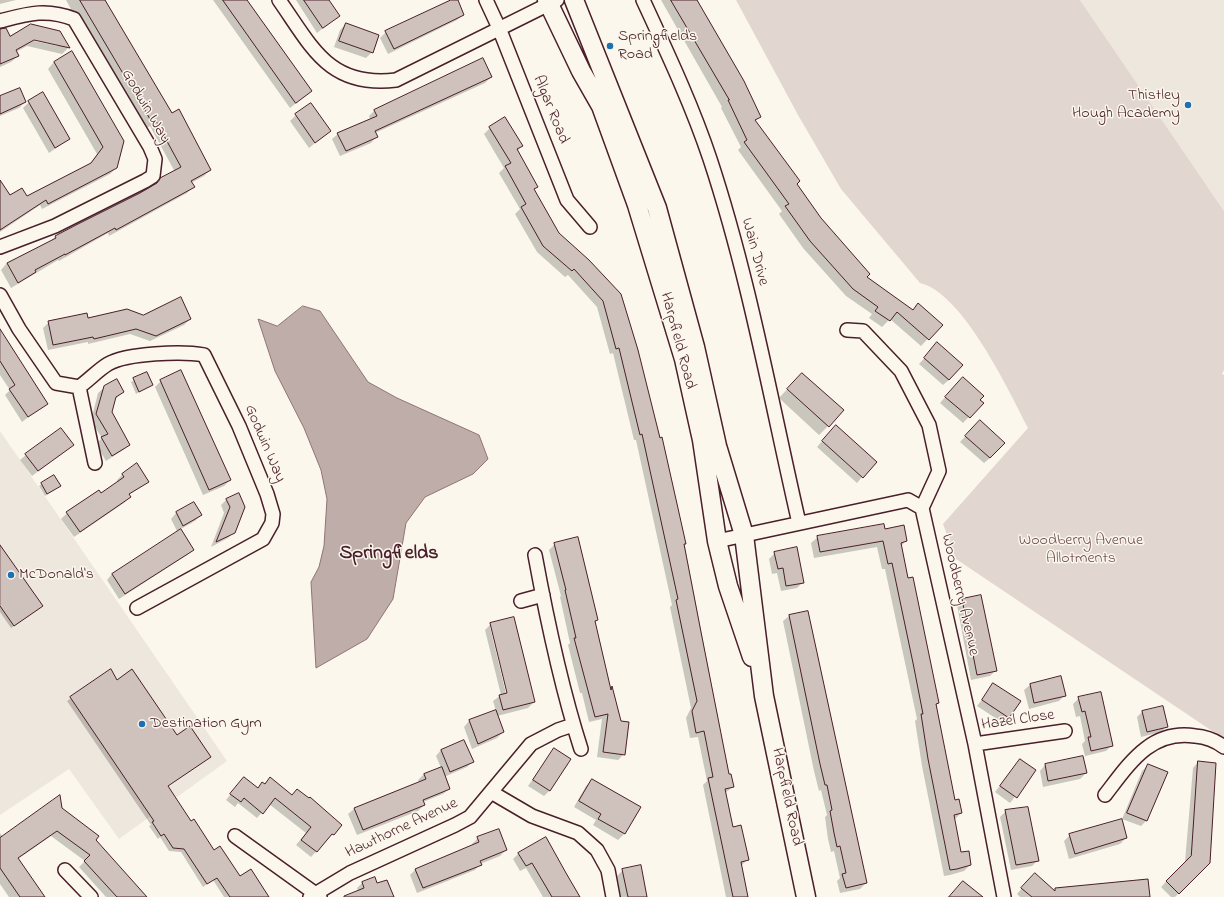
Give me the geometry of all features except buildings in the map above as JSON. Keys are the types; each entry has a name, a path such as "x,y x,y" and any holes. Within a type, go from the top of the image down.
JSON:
{"street":[{"path":"279,0 316,54 329,65 344,75 360,80 382,82 396,80 551,1"},
{"name":"Algar Road","path":"486,0 499,28 567,200 590,227"},
{"name":"Harpfield Road","path":"574,0 657,208 695,347 717,446 744,535 764,696 806,897"},
{"name":"Wain Drive","path":"643,0 671,61 710,158 745,281 799,522"},
{"name":"Harpfield Road","path":"551,1 581,71 601,106 637,205 684,358 702,440 717,541 728,586 764,696"},
{"name":"Godwin Way","path":"0,21 31,13 59,13 74,19 156,159 152,176 145,181 55,226 0,247"},
{"path":"0,294 19,329 56,383 79,387 95,463"},
{"path":"717,541 799,522 908,500 922,508 939,471 929,425 901,371 863,331 847,330"},
{"name":"Godwin Way","path":"79,387 108,364 122,357 192,352 204,355 239,426 267,494 273,514 270,531 263,539 137,608"},
{"name":"Woodberry Avenue","path":"922,508 975,744 1004,897"},
{"path":"536,555 543,595 573,725 581,750"},
{"path":"521,601 543,595"},
{"name":"Hawthorne Avenue","path":"316,895 350,872 456,825 470,817 531,744 558,730 573,725"},
{"name":"Hazel Close","path":"975,744 1065,731"},
{"path":"1105,795 1144,749 1161,738 1183,734 1215,740 1224,747"},
{"path":"491,792 532,816 578,833 597,850 608,870 613,897"},
{"path":"235,836 316,895"},
{"path":"66,870 90,897"}],"shaded area":[{"name":"Thistley Hough Academy","path":"1080,0 1224,0 1224,211"},
{"path":"303,306 320,311 368,382 397,398 479,435 488,459 473,474 425,497 406,523 393,599 367,639 316,668 311,582 319,567 324,546 327,499 321,470 304,428 275,371 258,319 277,326"},
{"path":"0,431 227,761 119,839 69,769 0,815"}],"green space":[{"name":"Woodberry Avenue Allotments","path":"736,0 1080,0 1224,211 1224,370 1222,374 1224,375 1224,739 956,559 943,524 1028,428 997,368 968,324 952,305 936,291 920,283 841,189 798,115"}],"place":[{"name":"Springfields Road","path":"610,46"},
{"name":"Thistley Hough Academy","path":"1188,105"},
{"name":"McDonald's","path":"11,575"},
{"name":"Destination Gym","path":"142,724"}],"district":[{"name":"Springfields","path":"389,555"}]}
